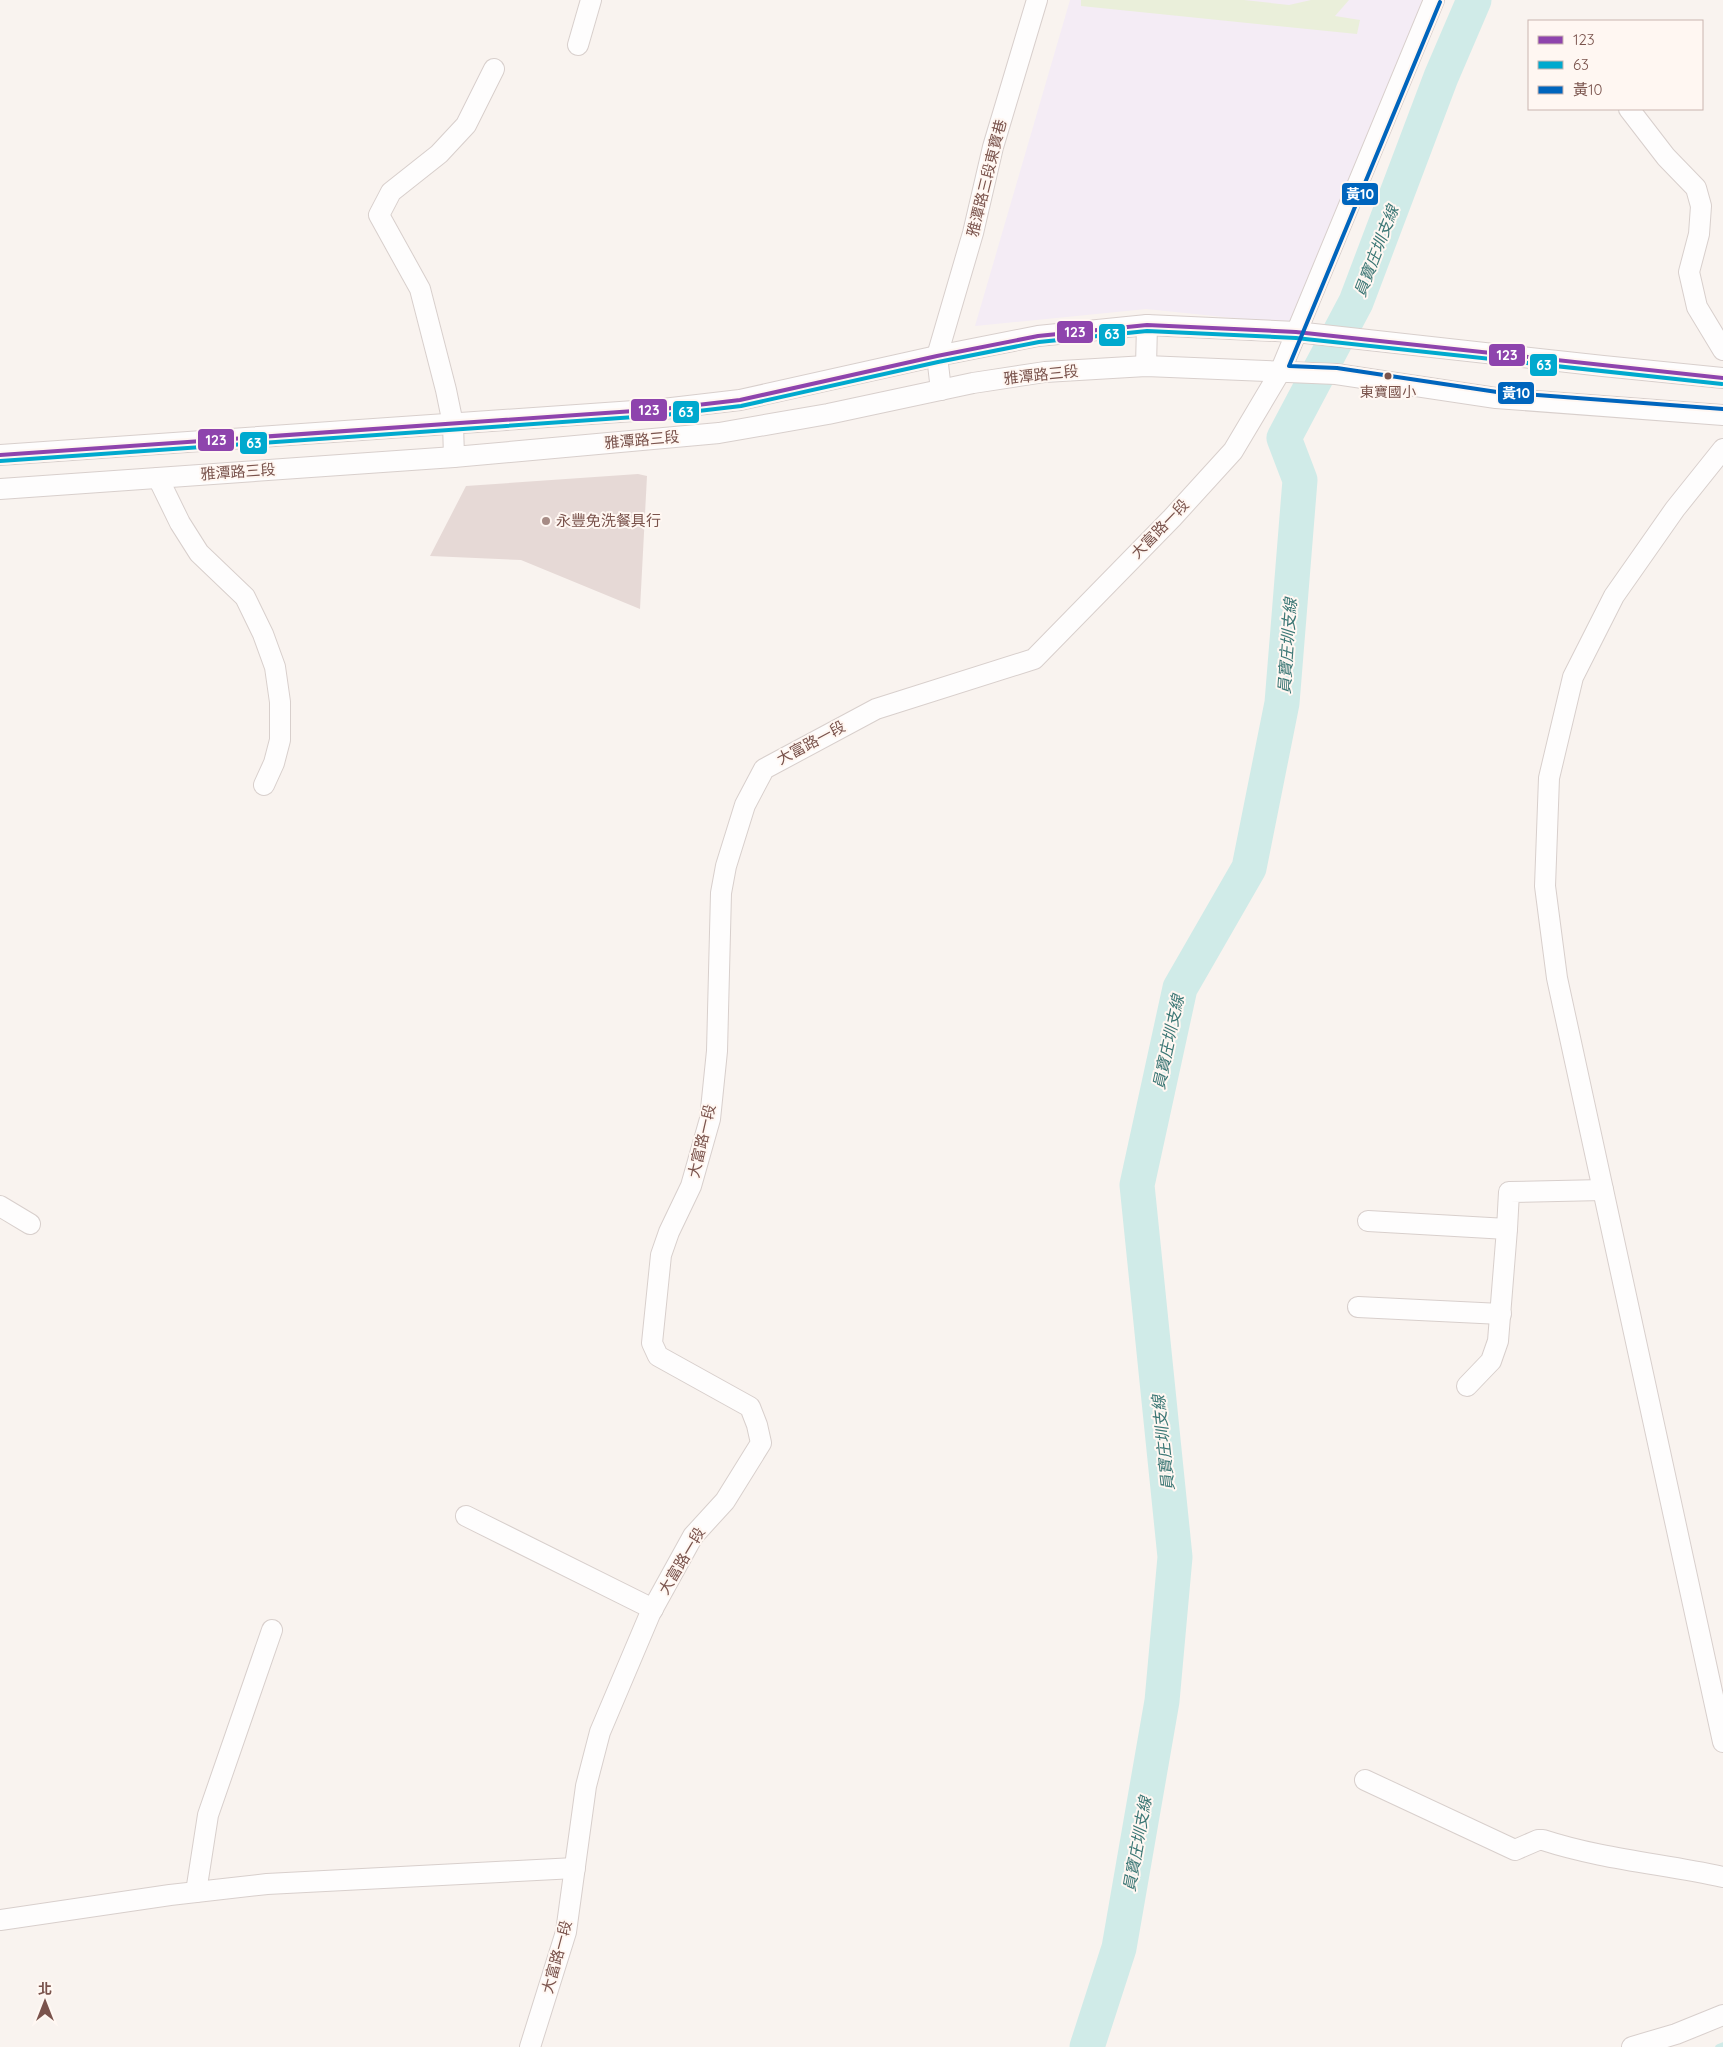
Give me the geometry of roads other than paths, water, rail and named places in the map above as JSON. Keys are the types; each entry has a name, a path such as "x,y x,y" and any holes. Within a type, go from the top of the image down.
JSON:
{"street":[{"path":"578,45 591,0"},
{"name":"雅潭路三段東寶巷","path":"937,356 973,234 993,147 1037,0"},
{"name":"大富路一段","path":"530,2047 566,1932 586,1786 600,1732 653,1609 693,1536 725,1501 761,1443 757,1425 750,1408 658,1356 652,1343 661,1255 669,1232 691,1186 710,1119 716,1051 721,893 726,866 745,806 764,769 876,709 1034,658 1172,518 1233,451 1280,372 1434,0"},
{"path":"454,457 453,424 420,289 379,215 391,192 440,154 466,124 494,69"},
{"path":"1631,110 1666,157 1696,188 1701,206 1699,234 1689,272 1697,307 1723,350"},
{"path":"1146,366 1147,325"},
{"name":"雅潭路三段","path":"0,455 663,409 740,400 937,356 1038,336 1147,325 1296,332 1723,378"},
{"path":"937,356 941,390"},
{"name":"雅潭路三段","path":"0,489 454,457 719,433 1045,372 1146,366 1336,374 1496,398 1723,415"},
{"path":"1723,449 1675,509 1614,596 1573,677 1549,778 1545,886 1557,978 1723,1742"},
{"path":"158,478 180,524 199,553 245,597 275,668 280,702 280,740 274,763 264,785"},
{"path":"1467,1386 1491,1360 1498,1341 1509,1192 1603,1190"},
{"path":"0,1206 30,1224"},
{"path":"1368,1221 1507,1229"},
{"path":"1358,1307 1501,1314"},
{"path":"466,1516 653,1609"},
{"path":"196,1892 208,1815 272,1630"},
{"path":"1365,1780 1513,1849 1519,1849 1532,1842 1542,1840 1610,1858 1676,1867 1723,1877"},
{"path":"0,1920 196,1892 267,1884 575,1868"},
{"path":"1632,2047 1676,2034 1723,2015"}],"waterway":[{"name":"員寶庄圳支線","path":"1087,2047 1119,1948 1162,1701 1175,1557 1137,1185 1180,988 1249,868 1282,703 1300,480 1284,438 1356,302 1441,77 1474,0"},
{"path":"1718,2047 1723,2045"}],"place":[{"name":"東寶國小","path":"1388,376"},
{"name":"永豐免洗餐具行","path":"546,521"}]}
